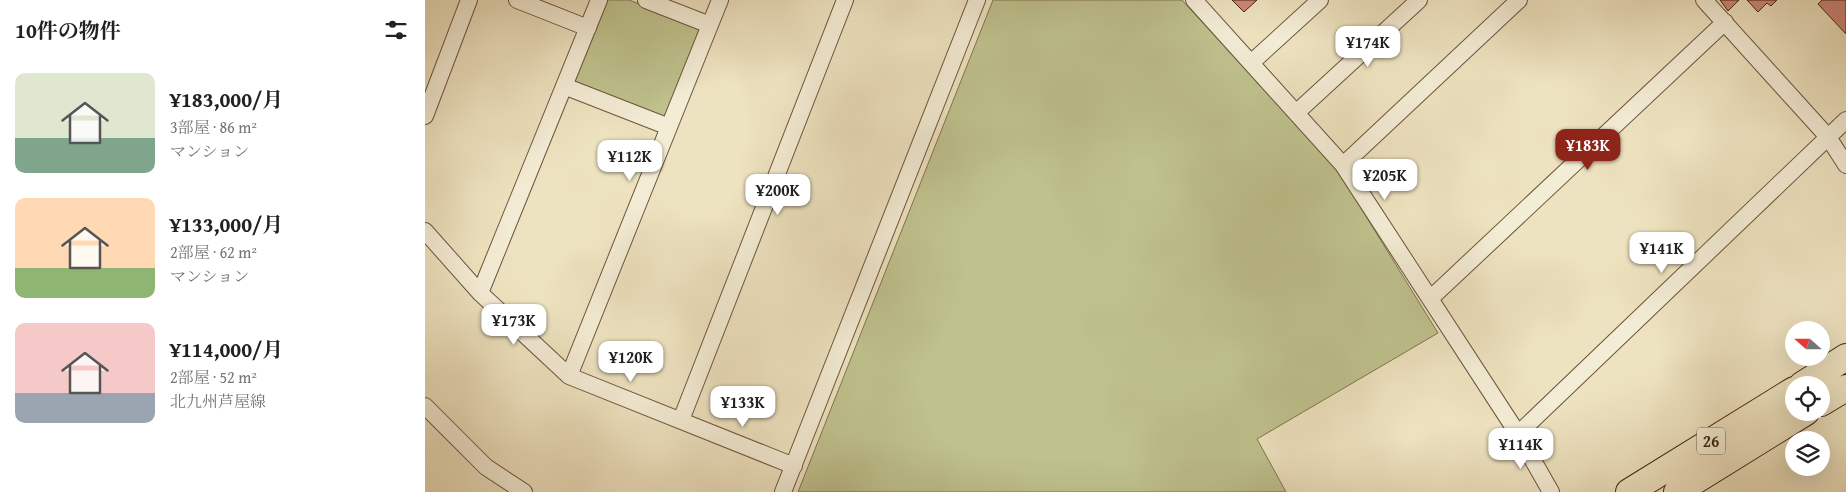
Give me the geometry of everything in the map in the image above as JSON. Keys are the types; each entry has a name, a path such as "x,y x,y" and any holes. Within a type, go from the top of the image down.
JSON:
{"main road":[{"path":"1817,376 1846,358"},
{"path":"1830,398 1846,388"},
{"name":"26","path":"1629,492 1785,396"},
{"name":"26","path":"1677,492 1791,421"}],"street":[{"path":"425,116 469,0"},
{"path":"517,0 588,28"},
{"path":"480,293 599,0"},
{"path":"646,0 710,25"},
{"path":"569,376 720,0"},
{"path":"681,420 845,0"},
{"path":"783,492 977,0"},
{"path":"1194,0 1343,165 1518,434 1551,492"},
{"path":"1251,63 1320,0"},
{"path":"1296,113 1419,0"},
{"path":"1343,165 1519,0"},
{"path":"1704,0 1828,137 1846,165"},
{"path":"1431,298 1725,22"},
{"path":"564,86 669,127"},
{"path":"1518,434 1846,120"},
{"path":"425,231 480,293 569,376 794,466"},
{"path":"425,406 486,467 524,492"}],"green space":[{"path":"605,0 629,0 700,28 665,118 573,82"},
{"path":"993,0 1182,0 1338,171 1438,333 1257,439 1286,492 798,492"}],"building":[{"path":"1232,0 1257,0 1244,12"},
{"path":"1720,0 1739,0 1728,11"},
{"path":"1747,0 1777,0 1771,6 1767,3 1758,12"},
{"path":"1822,0 1846,0 1846,34 1818,4"}]}
